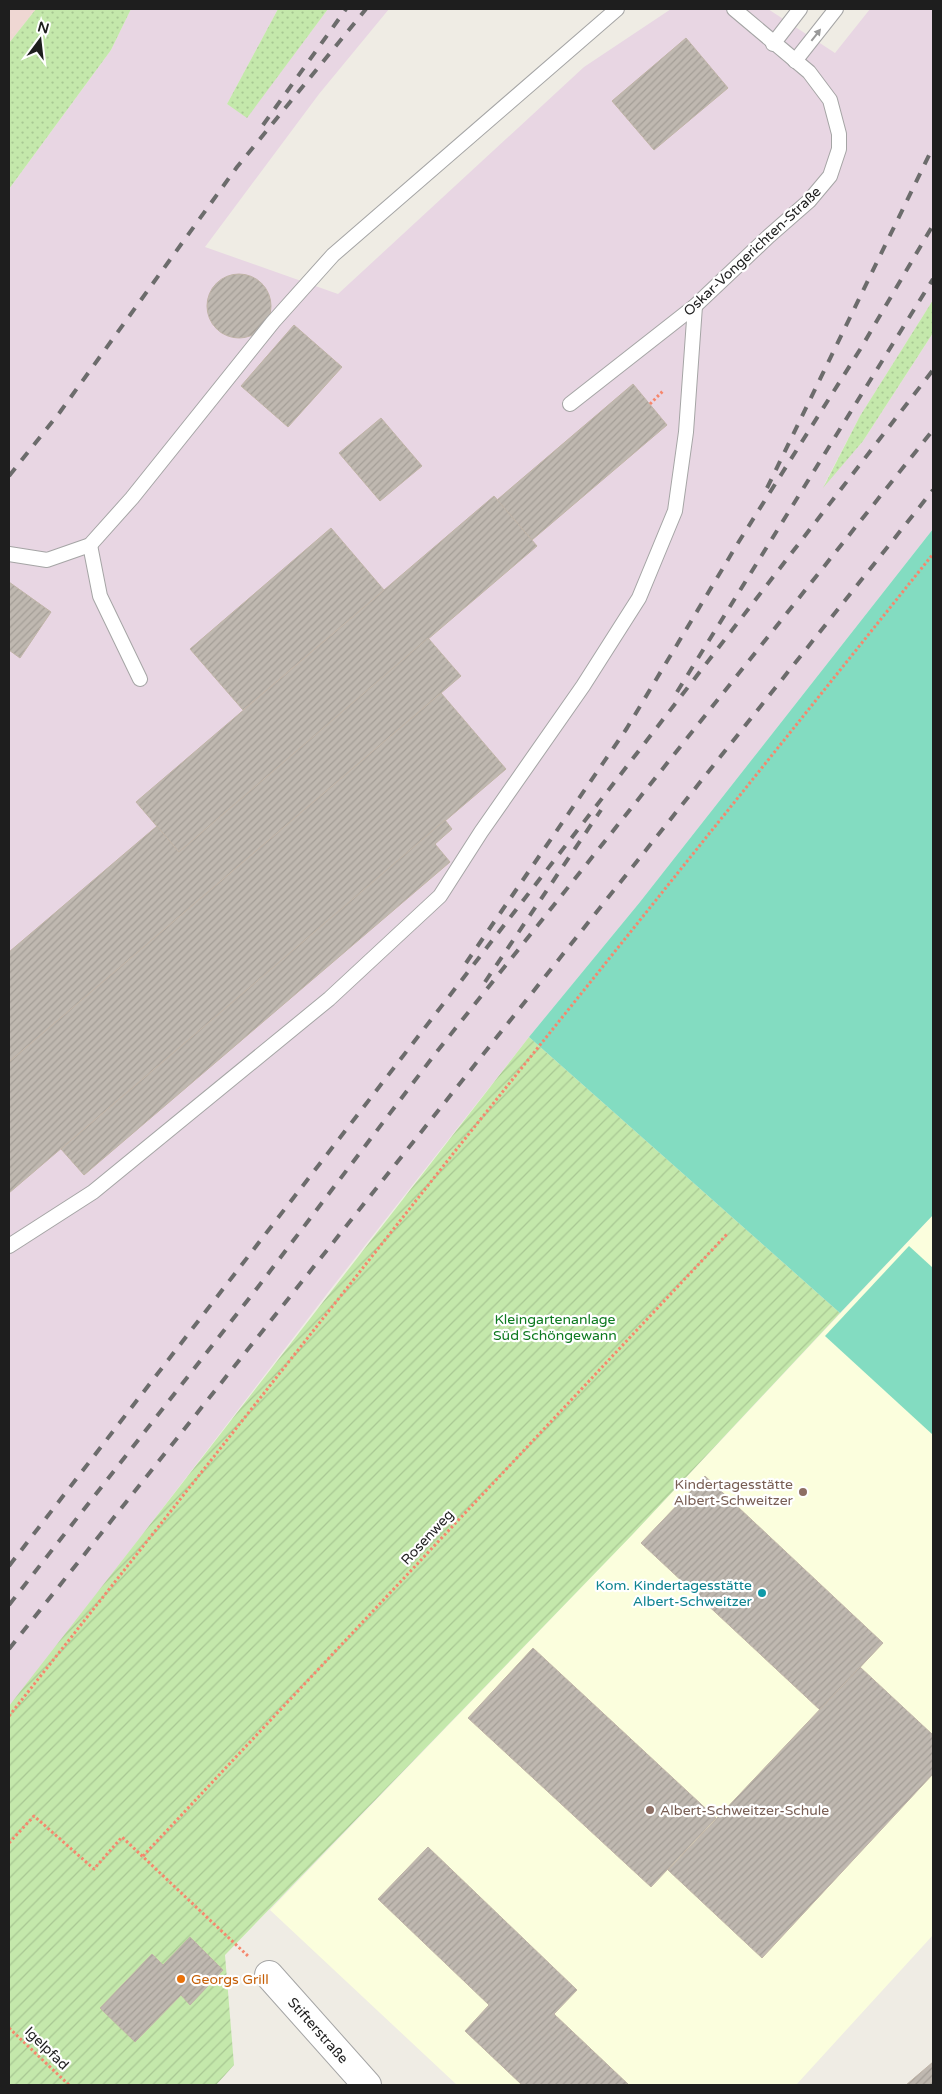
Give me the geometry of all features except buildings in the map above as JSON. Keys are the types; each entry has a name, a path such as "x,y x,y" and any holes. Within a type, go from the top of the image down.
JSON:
{"street":[{"name":"Stifterstraße","path":"269,1975 367,2085"}],"lane":[{"path":"9,554 47,560 90,545 132,498 273,322 333,255 617,9"},
{"name":"Oskar-Vongerichten-Straße","path":"570,404 695,306 769,236 809,202 824,186 832,170 839,149 839,134 830,100 809,72 773,44 734,9"},
{"path":"773,44 800,9"},
{"path":"795,61 836,9"},
{"path":"9,1246 93,1192 329,999 440,896 481,832 583,686 639,598 675,511 686,432 695,306"},
{"path":"90,545 100,596 140,679"}],"path":[{"path":"650,404 663,391"},
{"path":"9,1716 456,1150 933,554"},
{"name":"Rosenweg","path":"143,1856 728,1233"},
{"path":"9,1842 34,1816 94,1869 122,1837 269,1975"},
{"name":"Igelpfad","path":"9,2028 69,2085"}],"shaded area":[{"path":"9,9 36,9 9,43"},
{"path":"131,9 278,9 227,104 247,117 328,9 389,9 319,94 205,247 338,294 584,67 671,9 768,9 835,53 870,9 933,9 933,300 860,416 824,485 863,441 933,333 933,529 640,902 529,1037 330,1290 9,1706 9,189 111,50"},
{"name":"Albert-Schweitzer-Schule","path":"933,1215 933,1935 796,2085 457,2085 270,1910 632,1535"}],"green space":[{"path":"36,9 131,9 111,50 9,189 9,43"},
{"path":"278,9 328,9 247,118 227,104"},
{"path":"933,300 933,333 863,441 823,488 860,416"},
{"path":"933,529 933,1215 840,1313 529,1037 640,902"},
{"name":"Kleingartenanlage Süd Schöngewann","path":"529,1037 840,1313 632,1535 225,1955 234,2065 216,2085 9,2085 9,1706"},
{"path":"909,1246 933,1268 933,1435 825,1336"}],"railway":[{"path":"263,125 346,9"},
{"path":"9,476 60,412 237,167 366,9"},
{"path":"767,488 933,147"},
{"path":"466,963 627,728 738,543 861,348 933,225"},
{"path":"677,692 933,279"},
{"path":"9,1566 933,370"},
{"path":"9,1605 258,1287 435,1054 933,430"},
{"path":"9,1649 933,490"},
{"path":"485,982 601,810"}],"place":[{"name":"Kindertagesstätte Albert-Schweitzer","path":"803,1492"},
{"name":"Kom. Kindertagesstätte Albert-Schweitzer","path":"762,1593"},
{"name":"Albert-Schweitzer-Schule","path":"650,1810"},
{"name":"Georgs Grill","path":"181,1979"}]}
